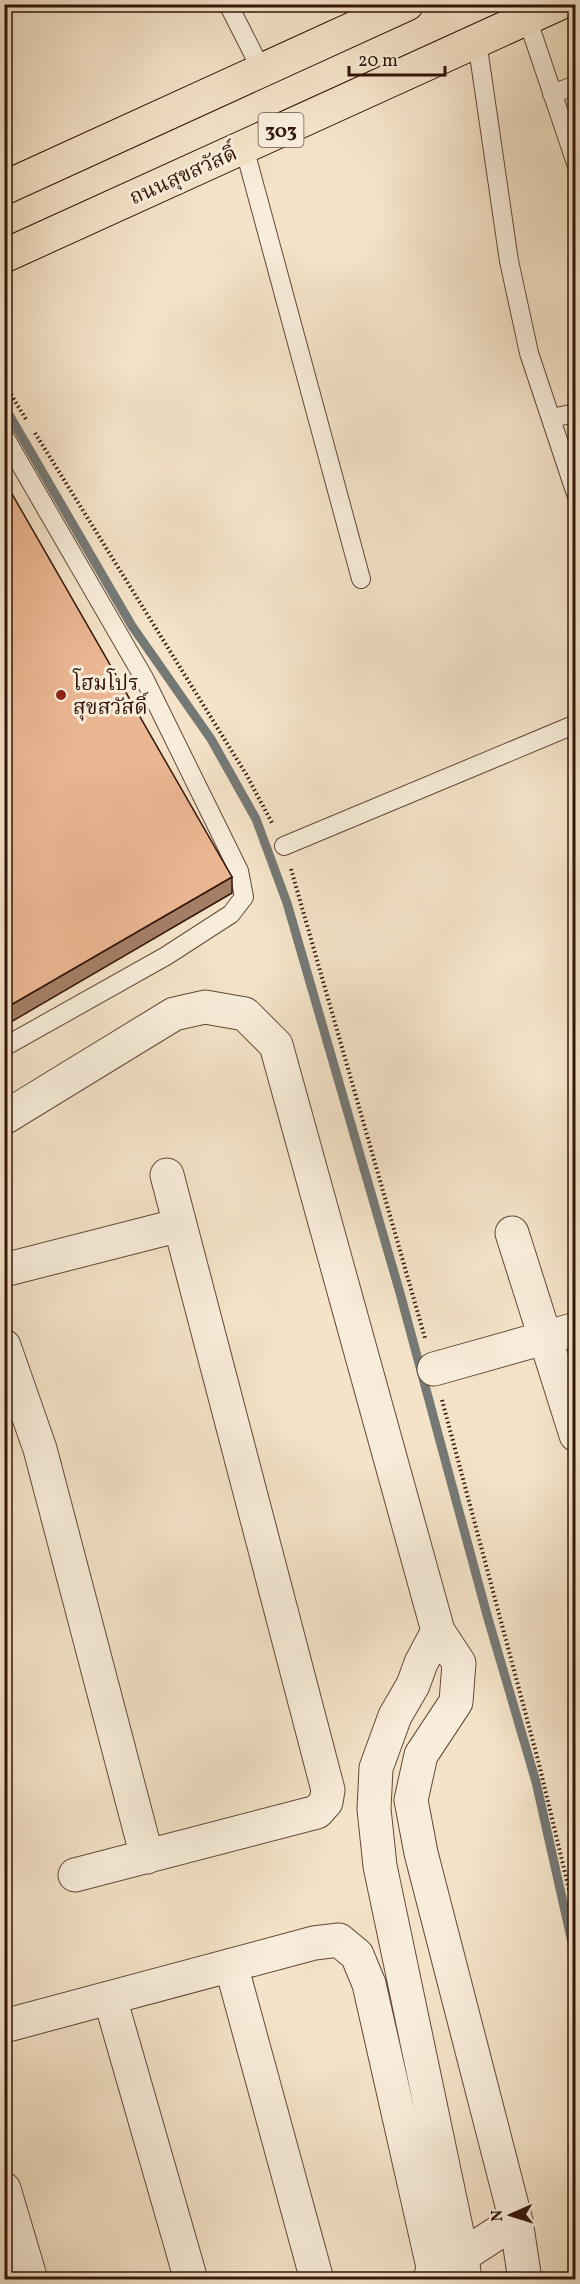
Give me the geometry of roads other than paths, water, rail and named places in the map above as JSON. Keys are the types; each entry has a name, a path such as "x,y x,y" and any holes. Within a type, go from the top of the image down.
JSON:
{"main road":[{"path":"4,188 407,4"},
{"name":"ถนนสุขสวัสดิ์","path":"4,256 558,4"}],"street":[{"path":"4,1118 174,1014 205,1007 246,1014 276,1045 438,1631 459,1663 456,1702 421,1755 411,1800 423,1864 516,2221 525,2280"},
{"path":"75,1875 317,1812 326,1802 328,1790 167,1175"},
{"path":"4,1270 180,1225"},
{"path":"512,1233 576,1435"},
{"path":"434,1370 576,1329"},
{"path":"4,1346 40,1449 147,1857"},
{"path":"4,1410 40,1449"},
{"path":"438,1631 421,1663 413,1685 395,1716 376,1768 374,1809 380,1866 464,2268"},
{"path":"374,1809 411,1800"},
{"path":"4,2026 314,1943 339,1940 357,1955 369,1984 433,2267 430,2280"},
{"path":"231,1965 317,2280"},
{"path":"110,1998 191,2280"},
{"path":"4,2189 31,2280"},
{"path":"464,2268 516,2221"}],"lane":[{"path":"228,4 262,71"},
{"path":"527,18 576,163"},
{"path":"477,41 509,261 530,353 576,494"},
{"path":"552,94 576,85"},
{"path":"244,147 361,579"},
{"path":"551,418 576,413"},
{"path":"4,436 144,678 239,871 244,897 231,914 166,956 4,1047"},
{"path":"284,846 576,724"}],"waterway":[{"path":"4,406 132,626 211,739 256,819 287,903 400,1293 487,1615 536,1782 576,1960"}],"place":[{"name":"โฮมโปร สุขสวัสดิ์","path":"61,695"}]}
